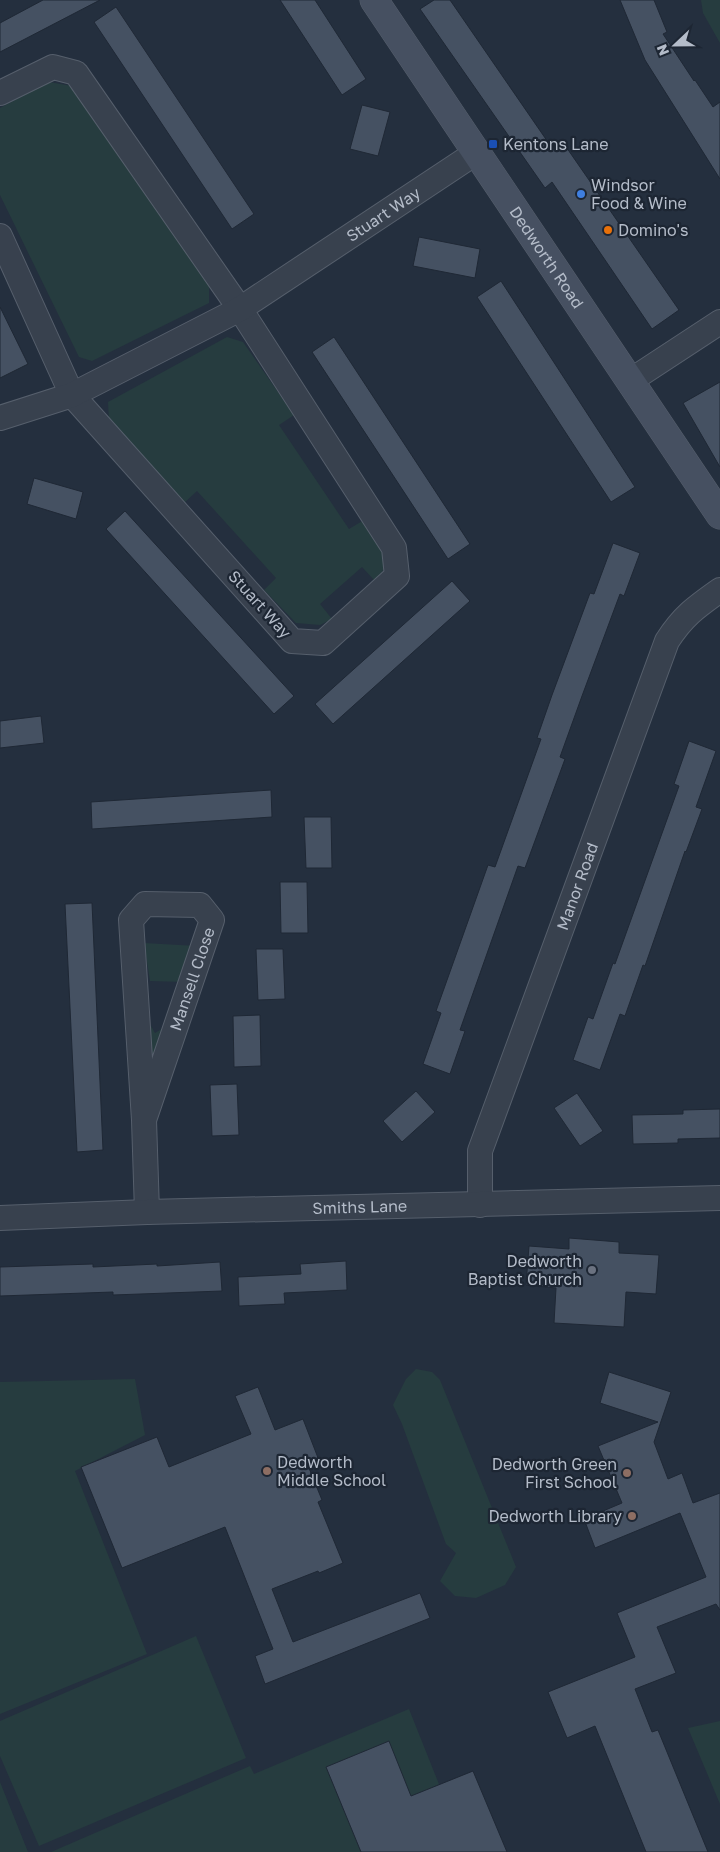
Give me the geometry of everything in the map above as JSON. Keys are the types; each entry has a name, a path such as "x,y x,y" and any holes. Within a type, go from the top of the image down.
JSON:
{"main road":[{"name":"Dedworth Road","path":"374,0 720,515"}],"street":[{"path":"0,93 53,67 76,74 240,309"},
{"name":"Stuart Way","path":"0,418 72,395 240,309 477,152"},
{"path":"0,236 72,395"},
{"name":"Stuart Way","path":"72,395 292,641 323,642 397,576 394,548 240,309"},
{"path":"630,381 720,322"},
{"name":"Manor Road","path":"480,1205 480,1151 667,641 676,626 689,612 720,590"},
{"name":"Mansell Close","path":"144,1120 212,920 200,905 145,904 130,920 144,1120 147,1212"},
{"name":"Smiths Lane","path":"0,1218 147,1212 720,1198"}],"green space":[{"path":"701,0 720,0 720,43 703,13"},
{"path":"49,82 72,86 209,285 209,303 92,361 79,357 0,195 0,108"},
{"path":"227,337 243,342 294,415 279,425 349,529 364,520 382,547 384,569 375,581 362,567 320,604 332,619 320,625 296,623 264,590 276,578 197,491 184,503 109,421 108,402"},
{"path":"144,943 197,946 185,982 150,981"},
{"path":"173,1022 159,1053 151,1053 146,1028 151,1026 155,1033"},
{"path":"416,1369 432,1372 440,1380 516,1567 505,1585 476,1598 455,1596 440,1581 456,1553 446,1544 402,1424 393,1405 406,1379"},
{"path":"135,1379 145,1435 75,1471 147,1654 0,1714 0,1382"},
{"path":"196,1636 246,1758 39,1846 0,1756 0,1721"},
{"path":"409,1709 466,1852 51,1852 250,1766 254,1774"},
{"path":"720,1721 720,1804 688,1728"},
{"path":"0,1782 28,1852 0,1852"}],"building":[{"path":"43,0 100,0 0,52 0,23"},
{"path":"280,0 315,0 366,79 342,95"},
{"path":"434,0 450,0 552,148 562,141 679,310 652,329 552,182 545,188 420,9"},
{"path":"620,0 654,0 667,32 663,34 713,107 720,102 720,179 645,60"},
{"path":"116,7 254,214 232,229 94,22"},
{"path":"362,105 390,112 378,156 350,149"},
{"path":"419,237 480,249 475,278 413,266"},
{"path":"501,281 635,487 611,502 477,297"},
{"path":"0,307 28,364 0,378"},
{"path":"334,337 470,544 448,559 312,352"},
{"path":"720,382 720,467 683,403"},
{"path":"34,478 83,492 76,519 27,504"},
{"path":"125,511 294,696 274,714 106,529"},
{"path":"613,543 640,553 624,596 620,594 582,696 560,757 565,759 525,868 518,866 460,1030 465,1031 450,1074 423,1064 441,1013 436,1011 488,865 495,867 541,739 537,738 552,695 590,593 594,594"},
{"path":"452,581 470,601 333,724 315,704"},
{"path":"41,716 44,743 0,748 0,721"},
{"path":"689,741 716,751 696,807 702,809 685,851 645,966 643,965 625,1016 620,1014 600,1070 573,1060 588,1017 593,1019 613,963 615,964 679,786 674,784"},
{"path":"271,790 272,817 92,829 91,802"},
{"path":"304,817 331,817 332,868 306,868"},
{"path":"280,882 307,882 308,933 281,933"},
{"path":"92,903 103,1150 77,1152 65,904"},
{"path":"256,949 283,949 285,999 258,1000"},
{"path":"260,1015 261,1066 234,1067 233,1016"},
{"path":"237,1084 239,1135 212,1136 210,1085"},
{"path":"416,1091 435,1112 402,1142 383,1121"},
{"path":"577,1093 603,1131 580,1146 554,1108"},
{"path":"720,1109 720,1138 678,1139 678,1143 633,1144 632,1115 683,1114 683,1110"},
{"name":"Dedworth Baptist Church","path":"569,1238 619,1242 619,1253 659,1255 656,1294 626,1292 624,1327 554,1323 556,1288 526,1285 529,1246 569,1249"},
{"path":"346,1261 347,1290 284,1293 285,1304 239,1306 238,1277 301,1274 300,1264"},
{"path":"220,1262 222,1291 113,1295 113,1292 0,1296 0,1267 93,1264 93,1267 157,1264 157,1266"},
{"path":"609,1372 671,1392 654,1442 668,1479 682,1473 693,1503 720,1493 720,1610 716,1604 657,1627 676,1673 635,1689 652,1732 658,1730 708,1852 646,1852 595,1726 567,1738 548,1692 635,1657 617,1613 706,1577 680,1513 595,1548 584,1519 622,1503 598,1446 658,1422 600,1403"},
{"path":"258,1387 275,1430 303,1419 320,1463 309,1468 322,1500 318,1502 343,1563 272,1589 293,1642 420,1593 430,1618 265,1684 255,1656 273,1649 225,1527 122,1568 81,1467 157,1437 169,1467 251,1434 235,1396"},
{"path":"389,1741 411,1796 473,1771 507,1852 361,1852 326,1767"}],"place":[{"name":"Kentons Lane","path":"493,144"},
{"name":"Windsor Food & Wine","path":"581,194"},
{"name":"Domino's","path":"608,230"},
{"name":"Dedworth Baptist Church","path":"592,1270"},
{"name":"Dedworth Middle School","path":"267,1471"},
{"name":"Dedworth Green First School","path":"627,1473"},
{"name":"Dedworth Library","path":"632,1516"}]}
